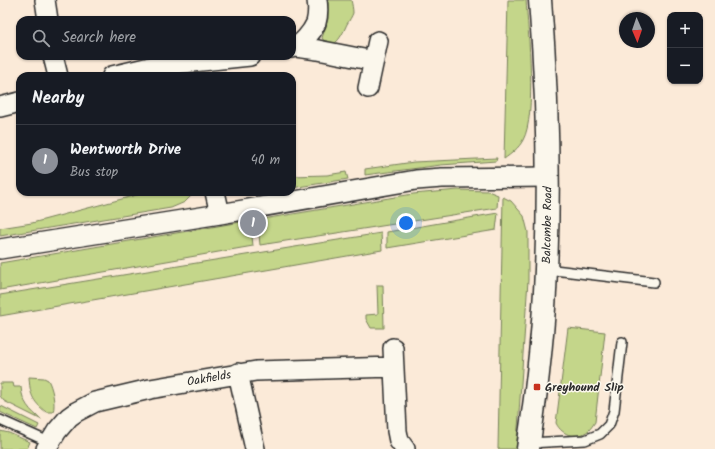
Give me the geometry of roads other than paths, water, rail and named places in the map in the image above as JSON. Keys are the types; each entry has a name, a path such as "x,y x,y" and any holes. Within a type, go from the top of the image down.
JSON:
{"main road":[{"name":"Balcombe Road","path":"528,446 537,387 546,269 546,93 540,0"}],"street":[{"path":"45,0 47,16"},
{"path":"296,46 311,30 316,22 317,0"},
{"path":"368,88 378,41"},
{"path":"296,48 318,50 374,61"},
{"path":"54,60 57,72"},
{"path":"129,72 154,66 194,69 233,60"},
{"path":"0,107 16,103"},
{"path":"0,249 220,214 416,180 442,178 547,177"},
{"path":"216,196 220,214"},
{"path":"393,348 399,441 405,449"},
{"name":"Oakfields","path":"47,446 69,417 76,412 95,402 150,389 238,373 276,370 394,367"},
{"path":"238,373 255,449"}],"lane":[{"path":"546,269 654,282"},
{"path":"528,446 585,440 600,434 609,425 614,411 622,342"},
{"path":"0,420 47,446"}],"place":[{"name":"Wentworth Drive","path":"253,223"},
{"name":"Greyhound Slip","path":"537,387"}]}
